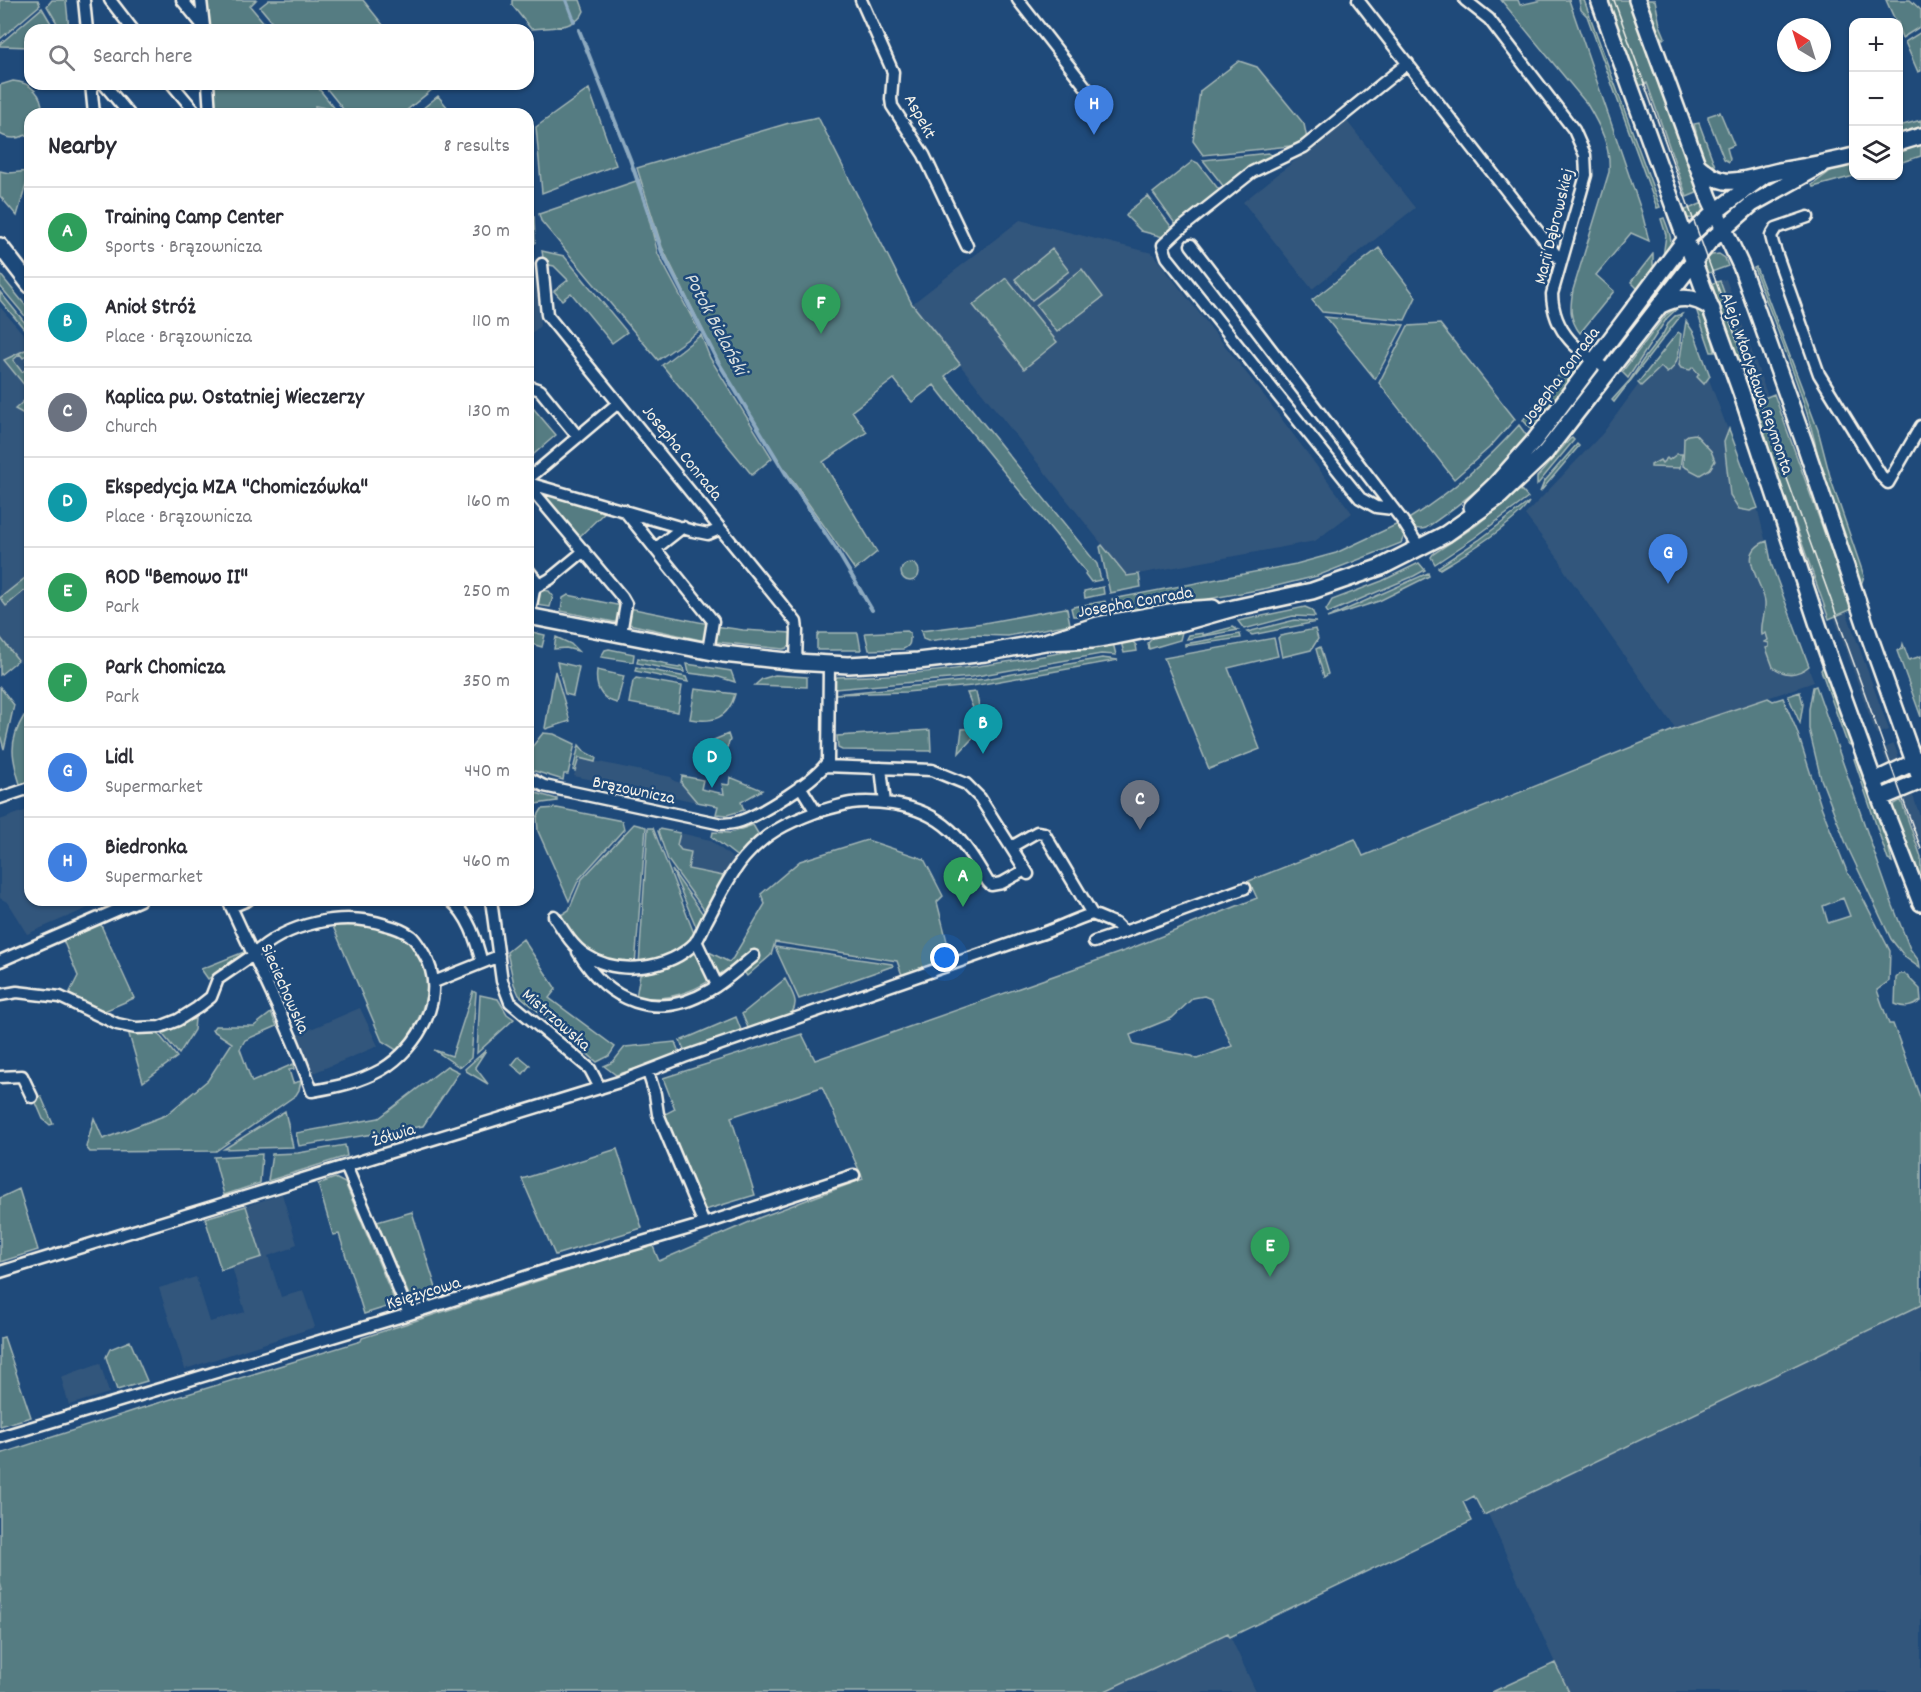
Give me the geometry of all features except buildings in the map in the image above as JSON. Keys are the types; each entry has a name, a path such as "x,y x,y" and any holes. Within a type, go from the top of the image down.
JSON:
{"street":[{"path":"84,0 86,24"},
{"path":"110,0 128,24"},
{"path":"182,0 200,24"},
{"path":"201,0 203,24"},
{"name":"Aspekt","path":"861,0 893,72 892,106 924,155 967,246"},
{"path":"1018,0 1095,99"},
{"path":"1358,0 1561,261"},
{"name":"Marii Dąbrowskiej","path":"1465,0 1489,19 1574,130 1585,155 1586,175 1552,294 1556,321 1568,337 1595,362 1610,371"},
{"name":"Aleja Władysława Reymonta","path":"1599,0 1771,476 1812,608 1880,798 1921,903"},
{"name":"Aleja Władysława Reymonta","path":"1637,0 1715,212 1741,266 1918,760 1921,782"},
{"path":"1394,509 1376,507 1360,498 1167,257 1164,245 1179,230 1252,172 1304,147 1408,63"},
{"path":"92,90 93,108"},
{"path":"109,90 124,108"},
{"path":"177,90 192,108"},
{"path":"208,90 210,108"},
{"path":"1903,142 1921,136"},
{"path":"1697,165 1713,177 1724,181 1822,165 1849,157"},
{"name":"Josepha Conrada","path":"534,617 755,658 829,664 893,663 952,658 1045,642 1098,625 1187,609 1234,608 1329,586 1381,567 1446,534 1500,496 1545,453 1704,247 1756,201 1822,165"},
{"name":"Josepha Conrada","path":"1419,547 1473,506 1535,440 1685,240 1715,212 1766,174"},
{"path":"1808,217 1776,228 1772,236 1773,244 1819,374 1882,477 1888,483 1921,426"},
{"path":"0,246 24,277"},
{"path":"1191,246 1394,509 1419,547"},
{"name":"Josepha Conrada","path":"542,264 547,315 796,622 798,630 796,662"},
{"path":"1656,309 1668,301 1684,298 1699,301 1712,309"},
{"path":"534,388 540,390 578,437"},
{"path":"534,477 618,403"},
{"path":"534,484 708,534 720,529"},
{"path":"534,489 622,597 626,604 621,633"},
{"path":"624,510 713,621 708,651"},
{"path":"655,549 683,527"},
{"path":"536,587 550,579 584,551"},
{"path":"534,578 536,580 534,595"},
{"path":"575,946 587,956 619,968 637,968 664,962 680,954 696,941 726,883 745,857 778,828 816,812 851,803 885,803 920,810 937,819 961,840 991,885 1002,883 1027,872 980,798 966,784 932,770 825,766 828,761 829,664"},
{"path":"1874,781 1918,760"},
{"name":"Brązownicza","path":"534,781 544,786 722,824 736,823 748,818 800,786 825,766"},
{"path":"881,768 885,803"},
{"path":"1880,798 1921,782"},
{"path":"800,786 816,812"},
{"path":"0,798 24,790"},
{"path":"1011,847 1037,832 1044,833 1092,914 1116,924 1124,932"},
{"path":"1094,942 1245,888"},
{"path":"0,961 126,906"},
{"name":"Sieciechowska","path":"231,906 304,1068 312,1091 348,1085 381,1070 400,1056 415,1041 421,1031 427,1017 434,982"},
{"path":"455,906 468,921 482,963"},
{"name":"Mistrzowska","path":"492,906 503,989 510,1002 590,1069 600,1088"},
{"name":"Żółwia","path":"0,1272 600,1088 1027,938 1047,933 1073,920 1092,914"},
{"path":"554,916 586,966 611,991 631,1000 663,1006 687,1001 717,985 754,956"},
{"path":"0,995 17,992 60,997 117,1024 136,1028 160,1027 178,1020 197,1008 211,996 218,979 278,938 308,924 334,920 359,920 398,929 411,936 427,958 434,982 498,956"},
{"path":"696,941 717,985"},
{"path":"648,1072 658,1114 704,1224"},
{"path":"0,1077 22,1076 32,1097"},
{"path":"346,1166 409,1314"},
{"name":"Księżycowa","path":"0,1437 704,1224 854,1175"}],"shaded area":[{"path":"1647,83 1687,197 1684,198 1642,84"},
{"path":"1346,120 1415,208 1312,289 1243,202"},
{"path":"1020,220 1152,253 1262,393 1352,513 1315,541 1127,576 912,304"},
{"path":"534,250 540,326 534,332"},
{"path":"1726,279 1768,397 1762,399 1720,281"},
{"path":"0,307 24,335 24,665 0,637"},
{"path":"1661,354 1702,361 1757,507 1772,567 1814,682 1676,729 1564,570 1561,562 1525,515 1603,433"},
{"path":"1846,611 1889,730 1876,734 1834,617"},
{"path":"1894,744 1901,763 1889,769 1882,749"},
{"path":"579,758 671,777 674,781 681,783 697,802 574,776"},
{"path":"1913,796 1921,819 1921,855 1901,800"},
{"path":"24,811 24,906 93,906 27,934 7,902 0,898 0,820"},
{"path":"680,833 710,840 736,861 725,880 723,876 687,869 677,845"},
{"path":"360,1008 378,1046 313,1073 297,1035"},
{"path":"282,1194 297,1244 268,1256 281,1297 303,1291 315,1327 185,1369 159,1288 196,1277 210,1322 245,1312 232,1267 262,1257 246,1206"},
{"path":"1921,1305 1921,1692 1568,1692 1488,1514"},
{"path":"100,1363 109,1393 69,1405 61,1377"},
{"path":"1205,1582 1256,1692 975,1692"}],"green space":[{"path":"0,0 38,0 40,5 0,39"},
{"path":"52,0 66,0 68,24 58,24 47,6"},
{"path":"206,0 256,0 250,6 265,24 208,24"},
{"path":"269,0 363,0 382,24 274,24 260,7"},
{"path":"512,0 580,0 584,11 575,22 568,25 534,29 534,24 527,24 512,5"},
{"path":"1501,0 1518,0 1520,5 1542,0 1569,0 1642,213 1649,241 1631,233 1596,275 1614,291 1580,333 1572,318 1572,296 1609,172 1606,145 1587,104"},
{"path":"1579,0 1584,0 1660,207 1657,208 1587,16 1581,10"},
{"path":"1606,0 1630,0 1699,192 1687,197 1647,83 1636,87"},
{"path":"1645,0 1655,0 1665,37 1663,39 1651,17"},
{"path":"1886,0 1910,0 1921,10 1921,26 1903,37 1903,18 1894,18"},
{"path":"42,8 51,24 24,24 24,47 0,46 0,44"},
{"path":"1921,32 1921,71 1918,72 1905,42"},
{"path":"1239,61 1257,67 1304,124 1307,139 1300,145 1203,155 1193,141 1200,91"},
{"path":"13,81 24,84 24,90 34,90 41,101 42,108 24,108 24,136 22,137 15,138 0,134 0,85"},
{"path":"589,89 616,165 542,193 536,127"},
{"path":"213,90 320,90 334,108 315,106 315,108 215,108"},
{"path":"328,90 432,90 409,108 342,108"},
{"path":"438,96 448,108 423,108"},
{"path":"1720,112 1734,145 1727,148 1729,162 1724,159 1708,118"},
{"path":"818,117 912,304 960,364 945,376 1097,564 1101,580 1091,582 1086,572 934,385 912,402 894,379 852,411 867,432 823,462 877,552 855,570 778,460 723,371 662,247 637,168 789,123"},
{"path":"1921,120 1921,129 1903,133 1903,125"},
{"path":"1699,123 1716,174 1704,163 1694,124"},
{"path":"1921,144 1921,156 1903,162 1903,149"},
{"path":"1268,153 1273,156 1246,170 1224,187 1203,160"},
{"path":"1193,161 1198,163 1220,191 1176,225 1153,193"},
{"path":"1849,164 1849,177 1813,187 1812,185 1832,170"},
{"path":"0,171 24,172 24,192 17,216 0,196"},
{"path":"639,180 658,254 699,331 658,360 541,221 539,214"},
{"path":"1148,196 1173,229 1163,237 1141,231 1126,216"},
{"path":"1703,203 1702,214 1695,219 1688,218 1681,212"},
{"path":"1664,218 1671,243 1663,257 1666,235 1661,219"},
{"path":"1379,248 1416,297 1405,320 1322,312 1312,300"},
{"path":"1052,249 1069,271 1032,300 1015,279"},
{"path":"542,251 564,256 627,332 612,343 571,293 562,300 554,291 568,280 554,266 544,264"},
{"path":"1653,254 1653,265 1656,270 1640,291 1631,282"},
{"path":"1719,254 1725,258 1728,266 1706,274 1705,260 1712,255"},
{"path":"1756,267 1818,430 1831,480 1864,576 1861,585 1850,565 1835,522 1806,410 1754,268"},
{"path":"1082,269 1103,297 1057,332 1036,305"},
{"path":"0,274 24,304 24,315 0,286"},
{"path":"1006,278 1057,342 1024,369 973,305"},
{"path":"1720,281 1762,399 1774,394 1852,609 1829,619 1710,284"},
{"path":"0,292 24,322 24,329 0,300"},
{"path":"1681,305 1667,318 1628,378 1622,372 1666,315"},
{"path":"1695,306 1707,321 1715,352 1711,352"},
{"path":"1682,314 1614,402 1612,400 1630,380 1669,322 1675,316"},
{"path":"1325,317 1404,325 1375,379"},
{"path":"1686,321 1694,333 1710,376 1704,384 1697,377 1699,374 1693,367 1690,370 1681,368 1679,365"},
{"path":"1440,324 1515,419 1489,448 1454,479 1379,383 1408,326"},
{"path":"1678,332 1681,334 1678,355 1671,370 1667,373 1661,367 1641,386 1638,383"},
{"path":"701,335 710,358 772,458 752,475 662,365"},
{"path":"24,350 24,357 20,354 13,360 22,372 24,370 24,385 4,360"},
{"path":"1576,354 1584,363 1534,433 1523,420"},
{"path":"24,401 24,414 15,409"},
{"path":"534,409 556,435 534,454"},
{"path":"1519,425 1529,439 1493,476 1426,528 1417,529 1407,520 1452,488 1493,452"},
{"path":"1729,429 1758,508 1750,511 1739,509 1730,495 1724,442"},
{"path":"1695,434 1711,451 1715,461 1710,469 1700,475 1683,466 1684,438"},
{"path":"1572,438 1574,440 1537,485 1537,477"},
{"path":"1577,444 1579,446 1540,492 1544,482"},
{"path":"1677,454 1682,454 1680,468 1651,467 1660,460 1662,463"},
{"path":"1518,490 1528,498 1435,564 1431,557 1433,554 1477,525"},
{"path":"547,493 608,509 579,537 545,498"},
{"path":"1529,502 1523,510 1489,538 1440,569 1438,567 1479,540"},
{"path":"1398,524 1405,534 1401,543 1317,576 1268,588 1116,616 1112,599 1296,564 1336,553"},
{"path":"1767,541 1772,566 1809,666 1796,673 1782,672 1773,667 1766,648 1769,647 1769,643 1765,642 1768,640 1766,633 1762,635 1765,602 1751,560 1752,553 1757,546"},
{"path":"1102,545 1127,576 1139,574 1141,587 1110,593 1100,547"},
{"path":"910,563 916,566 919,572 916,578 910,581 904,578 901,572 904,566"},
{"path":"1419,563 1425,570 1414,576 1328,613 1326,610 1332,600 1382,581"},
{"path":"1428,573 1429,576 1379,601 1327,618"},
{"path":"24,579 24,591 6,606 0,598"},
{"path":"1103,587 1104,594 1085,598 1084,591"},
{"path":"540,590 549,591 553,596 550,607 536,605"},
{"path":"568,595 622,606 619,623 561,611 563,598"},
{"path":"1105,601 1107,610 1105,613 1096,614 1095,611 1083,613 1083,616 1073,616 1071,608 1073,607"},
{"path":"1305,607 1312,610 1315,617 1293,616 1244,629 1238,621"},
{"path":"629,608 709,624 705,641 629,624 626,619"},
{"path":"1065,608 1070,624 1008,636 973,635 928,641 923,639 921,631 984,623"},
{"path":"1295,620 1316,622 1252,635 1247,632"},
{"path":"715,626 791,633 790,644 783,649 717,642 713,637"},
{"path":"1233,627 1238,630 1187,639 1189,635 1203,633 1203,635"},
{"path":"1315,629 1318,639 1311,650 1282,657 1278,638 1280,636"},
{"path":"906,631 910,633 910,639 906,648 869,650 865,633"},
{"path":"534,632 545,635 542,647 534,645"},
{"path":"1182,632 1180,640 1149,649 1148,643 1155,636"},
{"path":"819,633 858,633 861,650 817,650"},
{"path":"1240,634 1241,638 1185,646 1185,644"},
{"path":"0,637 18,660 0,675"},
{"path":"556,637 571,644 578,651 566,648 554,649"},
{"path":"1274,638 1278,656 1228,668 1260,749 1209,769 1164,658"},
{"path":"1131,640 1136,645 1137,651 1124,653 1121,642"},
{"path":"1113,643 1116,655 1101,654 971,677 835,689 837,677 942,671"},
{"path":"1903,644 1909,660 1921,656 1921,717 1897,651 1902,649"},
{"path":"1320,647 1328,674 1324,677 1316,649"},
{"path":"605,650 634,654 633,662 601,657"},
{"path":"638,658 668,664 667,666 679,668 680,666 683,667 684,672 637,663"},
{"path":"1102,658 1118,660 972,686 906,692 835,694 985,679"},
{"path":"557,662 579,667 573,696 565,694"},
{"path":"687,664 731,671 735,682 719,677 689,673"},
{"path":"1824,665 1854,743 1850,745 1847,743 1821,670"},
{"path":"636,667 686,677 688,682 635,671"},
{"path":"597,670 624,676 617,703 606,698 600,691"},
{"path":"555,671 570,721 546,729 545,728"},
{"path":"775,675 807,677 807,687 755,685 762,679"},
{"path":"636,678 682,686 678,712 629,703 633,681"},
{"path":"1816,686 1893,906 1910,949 1919,961 1920,968 1906,958 1891,939 1847,846 1821,779 1809,729 1809,709 1813,687"},
{"path":"0,687 14,705 4,749 0,735"},
{"path":"695,689 735,694 724,714 706,720 690,719"},
{"path":"976,692 983,725 981,729 959,753 962,729 981,728 967,693"},
{"path":"1800,692 1803,704 1800,723 1788,696"},
{"path":"1768,698 1773,701 1783,698 1848,874 1853,879 1890,951 1889,981 1877,990 1889,1024 1893,1024 1921,1100 1921,1305 1484,1515 1474,1496 1463,1502 1472,1521 1230,1637 1228,1633 1103,1692 0,1692 0,1591 2,1590 0,1583 0,1454 361,1341 362,1338 652,1244 659,1261 761,1217 863,1179 822,1087 731,1117 755,1195 705,1210 665,1114 675,1109 663,1078 802,1034 815,1060 1127,950 1257,898 1249,881 1355,839 1363,856 1676,729","holes":["1843,898 1850,916 1828,923 1823,906","1204,996 1211,999 1232,1046 1197,1059 1192,1056 1134,1045 1130,1035 1172,1018 1193,998"]},
{"path":"24,716 24,783 20,784 13,750 19,725"},
{"path":"930,730 931,751 842,750 838,748 837,736"},
{"path":"543,733 554,734 575,744 568,774 564,774 563,780 534,771 534,744"},
{"path":"728,734 730,740 728,746 719,757 698,762 695,748"},
{"path":"579,745 585,752 596,758 595,762 579,758 575,771 573,770"},
{"path":"1858,757 1885,831 1892,862 1888,860 1854,759"},
{"path":"682,776 703,780 701,789 724,794 722,784 729,785 730,777 762,790 741,802 744,810 727,815 716,814 718,806 697,802 681,783"},
{"path":"534,792 557,799 557,801 534,804"},
{"path":"1901,800 1921,857 1921,886 1894,813 1893,805"},
{"path":"557,808 622,821 624,829 579,879 569,901 538,831 537,817 542,809"},
{"path":"634,824 646,827 635,965 609,960 590,952 558,917 569,910 582,879"},
{"path":"753,825 760,837 739,858 712,837 713,832 730,833"},
{"path":"648,828 653,828 695,936 679,951 639,965"},
{"path":"659,829 680,833 677,845 681,850 691,852 688,869 723,876 725,880 707,914 668,860"},
{"path":"867,840 924,859 943,896 937,902 951,957 902,975 897,961 775,942 771,955 747,976 737,962 690,991 665,997 636,997 640,975 670,963 697,946 729,962 765,904 761,894 800,861"},
{"path":"672,870 705,917 698,931"},
{"path":"100,923 134,998 100,1013 69,994 78,976 63,940"},
{"path":"359,923 387,929 403,936 416,949 424,963 427,978 422,1009 416,1024 398,1051 382,1041 332,924"},
{"path":"523,939 556,989 549,998 615,1047 609,1056 597,1062 519,995 514,984 507,952"},
{"path":"775,947 892,964 893,966 799,999"},
{"path":"244,952 245,955 208,979 201,969"},
{"path":"1900,974 1905,974 1920,989 1921,1001 1908,1007 1895,1004 1896,978"},
{"path":"785,979 795,1001 791,1014 778,1023 750,1032 742,1014"},
{"path":"473,991 476,993 471,1058 461,1067 434,1050 452,1056"},
{"path":"480,995 498,999 507,1014 514,1019 477,1053"},
{"path":"271,1013 277,1026 245,1040 240,1049 252,1082 293,1064 294,1069 289,1070 293,1083 301,1081 296,1095 216,1151 90,1152 86,1147 94,1118 103,1139 166,1115 208,1080 232,1043 212,1030 215,1026 254,1026"},
{"path":"736,1017 743,1035 686,1053 680,1041"},
{"path":"189,1019 195,1019 194,1030 179,1054 160,1031"},
{"path":"128,1031 156,1031 177,1057 143,1082"},
{"path":"675,1042 680,1055 616,1075 604,1066 613,1062 625,1047"},
{"path":"486,1050 475,1067 488,1084 465,1069"},
{"path":"519,1056 530,1065 523,1074 512,1065"},
{"path":"447,1066 459,1072 423,1126 299,1146 296,1133 379,1118"},
{"path":"41,1096 53,1124 50,1125 43,1119 34,1098"},
{"path":"285,1111 293,1147 224,1149"},
{"path":"345,1145 347,1156 268,1181 272,1154 298,1153"},
{"path":"617,1149 642,1228 555,1255 522,1179"},
{"path":"262,1154 260,1183 224,1195 214,1157"},
{"path":"335,1178 345,1183 396,1304 364,1314 339,1234 333,1235 318,1184"},
{"path":"19,1189 38,1250 0,1262 0,1198"},
{"path":"246,1206 262,1257 221,1270 205,1218"},
{"path":"412,1212 437,1291 412,1299 377,1222"},
{"path":"4,1337 31,1417 0,1426 0,1338"},
{"path":"130,1341 147,1381 117,1390 106,1357 110,1349"},
{"path":"1555,1663 1569,1692 1492,1692"}],"waterway":[{"name":"Potok Bielański","path":"566,0 574,21"},
{"name":"Potok Bielański","path":"579,30 630,159 662,252 717,360 872,610"}],"tram line":[{"path":"1614,0 1921,849"}],"place":[{"name":"Biedronka","path":"1094,135"},
{"name":"Park Chomicza","path":"821,334"},
{"name":"Lidl","path":"1668,584"},
{"name":"Anioł Stróż","path":"983,754"},
{"name":"Ekspedycja MZA \"Chomiczówka\"","path":"712,788"},
{"name":"Kaplica pw. Ostatniej Wieczerzy","path":"1140,830"},
{"name":"Training Camp Center","path":"963,907"},
{"name":"ROD \"Bemowo II\"","path":"1270,1277"}]}
